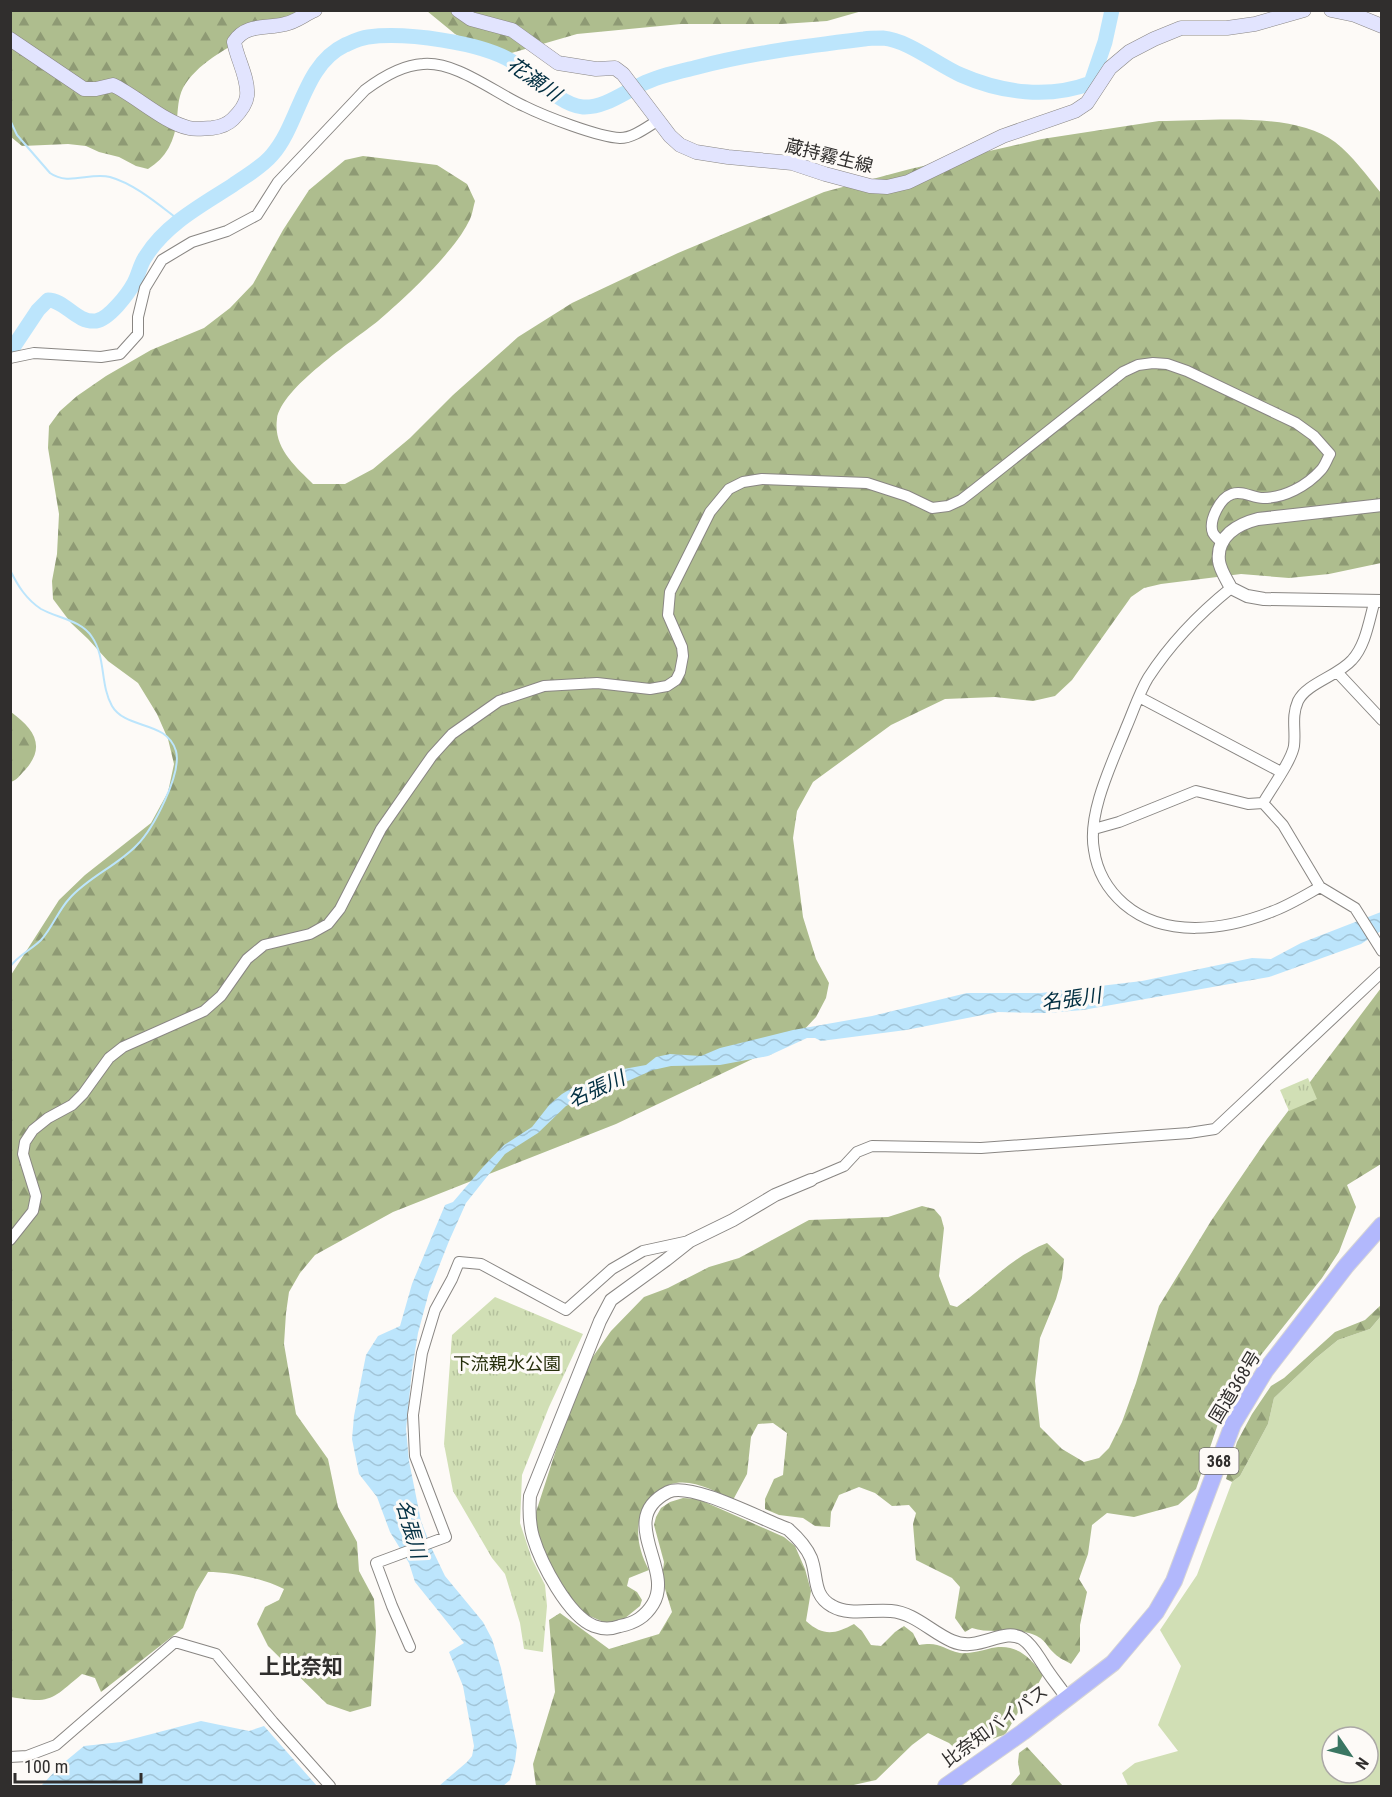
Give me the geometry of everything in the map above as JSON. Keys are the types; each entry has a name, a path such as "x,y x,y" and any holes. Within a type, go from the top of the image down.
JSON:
{"highway":[{"name":"国道368号","path":"1067,1698 1113,1663 1156,1612 1174,1581 1233,1424 1265,1371 1346,1266 1382,1225"},
{"name":"比奈知バイパス","path":"946,1786 1067,1698"}],"main road":[{"path":"10,39 84,88 96,89 113,85 125,90 173,122 188,128 220,127 229,123 240,112 247,97 246,81 234,42 239,34 252,28 284,25 315,10"},
{"name":"蔵持霧生線","path":"458,10 471,19 512,30 558,63 596,69 615,68 623,74 657,121 680,145 696,152 728,158 792,163 870,186 887,187 908,182 1003,136 1075,111 1087,103 1110,68 1129,52 1154,39 1181,28 1227,28 1255,24 1304,10"},
{"path":"1331,10 1355,15 1382,26"}],"street":[{"path":"14,358 34,353 101,357 120,354 138,334 138,318 146,288 162,260 192,242 227,231 257,215 278,182 365,90 405,67 424,63 459,71 523,106 595,132 621,138 638,132 657,121"},
{"path":"10,1240 33,1211 36,1196 23,1154 25,1142 33,1130 48,1118 72,1105 83,1095 109,1058 123,1047 204,1011 221,996 247,959 264,945 310,934 328,924 340,909 381,829 432,756 452,734 500,701 544,686 597,683 650,689 667,686 676,680 683,656 682,647 668,615 670,592 710,512 729,489 743,482 762,479 867,483 899,493 932,508 948,506 961,500 1123,372 1138,365 1167,364 1203,378 1296,423 1314,436 1330,454 1321,470 1297,490 1280,496 1262,498 1240,493 1231,494 1222,501 1212,524 1212,532 1223,543"},
{"path":"1263,802 1294,747 1293,717 1299,699 1317,684 1338,673 1353,659 1363,642 1378,601 1264,599 1247,596 1231,588 1219,561 1223,543 1232,530 1258,519 1382,505"},
{"path":"1231,588 1210,605 1164,655 1147,680 1101,792 1094,829 1094,849 1101,873 1114,895 1134,912 1160,924 1182,928 1201,928 1245,920 1272,912 1320,887"},
{"path":"1338,673 1382,720"},
{"path":"1139,698 1281,772"},
{"path":"1094,829 1119,822 1196,791 1248,804 1263,802"},
{"path":"1263,802 1283,825 1320,887 1355,908 1382,951"},
{"path":"410,1647 376,1563 446,1537 415,1456 413,1415 426,1342 435,1310 459,1262 481,1264 566,1310 612,1269 643,1251 690,1240 733,1220 775,1195 844,1166 857,1152 872,1146 981,1148 1189,1133 1215,1129 1382,972"},
{"path":"690,1240 611,1300 600,1321 530,1496 529,1516 533,1537 559,1591 576,1613 587,1623 602,1629 629,1624 646,1614 657,1598 658,1588 657,1574 646,1535 646,1522 657,1498 671,1491 685,1489 701,1493 788,1529 806,1548 814,1570 816,1588 825,1602 848,1610 902,1613 913,1617 952,1641 965,1645 977,1645 1001,1636 1023,1639 1033,1648 1067,1698"},
{"path":"10,1757 27,1756 56,1745 175,1642 216,1654 330,1786"}],"green space":[{"path":"10,11 308,11 222,51 193,74 180,96 172,142 160,160 148,169 86,146 68,144 22,146 11,137"},
{"path":"427,11 862,11 827,21 782,24 681,24 577,34 508,54 489,52 455,34"},
{"path":"1251,120 1298,126 1318,132 1348,153 1381,193 1381,563 1329,574 1289,578 1241,574 1144,588 1131,597 1072,680 1055,696 1033,701 995,697 945,699 891,725 813,782 797,811 793,838 803,917 816,959 829,983 826,998 816,1017 801,1033 763,1054 616,1124 393,1212 315,1255 300,1273 289,1292 284,1344 296,1414 328,1459 338,1507 357,1542 359,1571 374,1599 376,1631 371,1706 350,1712 327,1704 268,1646 257,1624 265,1607 279,1600 284,1589 248,1577 208,1572 196,1592 183,1628 101,1692 95,1678 82,1674 50,1698 35,1700 11,1697 11,975 59,900 85,875 151,823 168,792 174,764 168,739 157,714 138,683 108,661 71,623 53,599 52,581 57,554 59,514 48,448 49,426 60,411 77,396 106,376 151,350 204,328 230,308 253,284 283,230 309,190 345,160 363,156 437,165 467,184 475,201 470,218 461,235 427,275 378,321 304,380 281,407 277,419 278,439 287,456 313,484 345,484 373,469 410,438 453,395 518,337 572,303 678,253 824,192 910,169 1042,139 1159,121"},
{"path":"11,712 26,724 36,745 32,761 11,782"},
{"path":"1381,988 1381,1164 1347,1185 1356,1207 1339,1252 1322,1278 1245,1375 1223,1409 1196,1489 1178,1505 1134,1517 1107,1513 1092,1525 1088,1554 1079,1579 1087,1592 1080,1625 1080,1651 1071,1664 1057,1655 1042,1639 1029,1633 972,1628 965,1632 955,1618 960,1587 952,1578 916,1560 913,1524 916,1513 909,1505 892,1506 875,1493 859,1487 839,1495 831,1512 830,1527 815,1526 803,1518 779,1515 765,1509 765,1499 774,1479 783,1475 787,1433 773,1423 758,1424 751,1437 747,1474 733,1500 706,1487 683,1483 663,1488 646,1505 641,1514 638,1532 641,1551 649,1570 629,1578 627,1586 637,1592 642,1600 640,1606 624,1619 606,1623 580,1612 561,1586 543,1553 536,1530 536,1512 576,1388 592,1358 611,1331 644,1297 668,1288 709,1267 739,1258 809,1220 888,1217 922,1206 934,1209 941,1217 944,1228 939,1276 950,1305 957,1307 1022,1256 1047,1243 1064,1259 1056,1299 1040,1338 1035,1381 1040,1427 1062,1449 1084,1462 1099,1458 1109,1448 1122,1422 1159,1306 1211,1221 1267,1139"},
{"path":"1308,1078 1317,1099 1289,1111 1280,1090"},
{"name":"下流親水公園","path":"495,1297 583,1334 549,1407 522,1475 520,1523 532,1559 545,1585 547,1606 543,1652 524,1649 520,1623 505,1574 492,1558 453,1491 444,1444 452,1335"},
{"path":"1381,1305 1381,1316 1370,1329 1338,1340 1274,1398 1268,1424 1240,1476 1232,1482 1226,1479 1237,1442 1271,1386 1284,1378 1335,1332 1365,1320"},
{"path":"1381,1316 1381,1786 1128,1786 1122,1773 1135,1763 1178,1751 1158,1725 1181,1666 1160,1630 1197,1575 1232,1482 1240,1476 1268,1424 1274,1398 1338,1340 1370,1329"},
{"path":"683,1498 698,1499 784,1537 795,1546 811,1591 806,1621 818,1630 835,1632 854,1624 862,1631 871,1645 881,1646 904,1626 913,1633 919,1645 936,1645 960,1653 997,1647 1013,1649 1026,1656 1043,1675 1005,1735 992,1739 973,1750 960,1753 949,1743 928,1733 912,1745 876,1780 849,1786 536,1786 533,1764 555,1692 549,1620 560,1613 609,1649 659,1634 672,1612 662,1579 664,1562 654,1525 661,1508"},
{"path":"1027,1747 1063,1786 1010,1786 1020,1774 1019,1753"}],"water":[{"name":"名張川","path":"1381,912 1381,931 1361,944 1269,977 1083,1010 1046,1013 998,1012 906,1030 821,1041 807,1038 768,1056 720,1065 671,1066 653,1070 621,1084 610,1092 580,1099 566,1106 538,1133 505,1154 466,1203 429,1292 418,1333 406,1429 409,1461 421,1521 445,1576 483,1622 492,1639 501,1668 517,1746 510,1780 503,1786 439,1786 467,1762 472,1756 474,1746 463,1686 449,1652 464,1643 415,1582 409,1563 390,1532 377,1497 359,1474 352,1439 354,1416 366,1355 378,1336 400,1326 412,1284 445,1205 453,1202 504,1145 532,1127 550,1104 577,1085 597,1082 618,1070 646,1065 656,1057 670,1054 701,1056 720,1048 793,1030 872,1016 967,993 1041,993 1142,981 1252,958 1271,959 1301,943"},
{"path":"201,1721 249,1731 264,1726 317,1786 41,1786 84,1746 121,1742"}],"waterway":[{"name":"花瀬川","path":"10,352 38,310 48,300 60,304 82,319 89,321 96,321 107,316 131,288 144,259 164,234 185,216 268,160 281,142 320,66 331,54 362,38 422,37 482,49 513,62 555,95 583,107 606,103 661,76 736,58 874,38 902,43 952,71 977,81 1009,90 1042,92 1059,91 1091,83 1105,42 1112,10"},
{"path":"10,120 17,135 50,173 57,177 72,179 102,176 119,180 179,220"},
{"path":"10,570 23,592 41,609 75,623 87,631 99,653 108,698 112,706 118,714 127,719 164,734 176,751 177,761 165,801 144,837 121,859 77,891 65,904 41,940 10,967"}],"district":[{"name":"上比奈知","path":"301,1667"}]}
